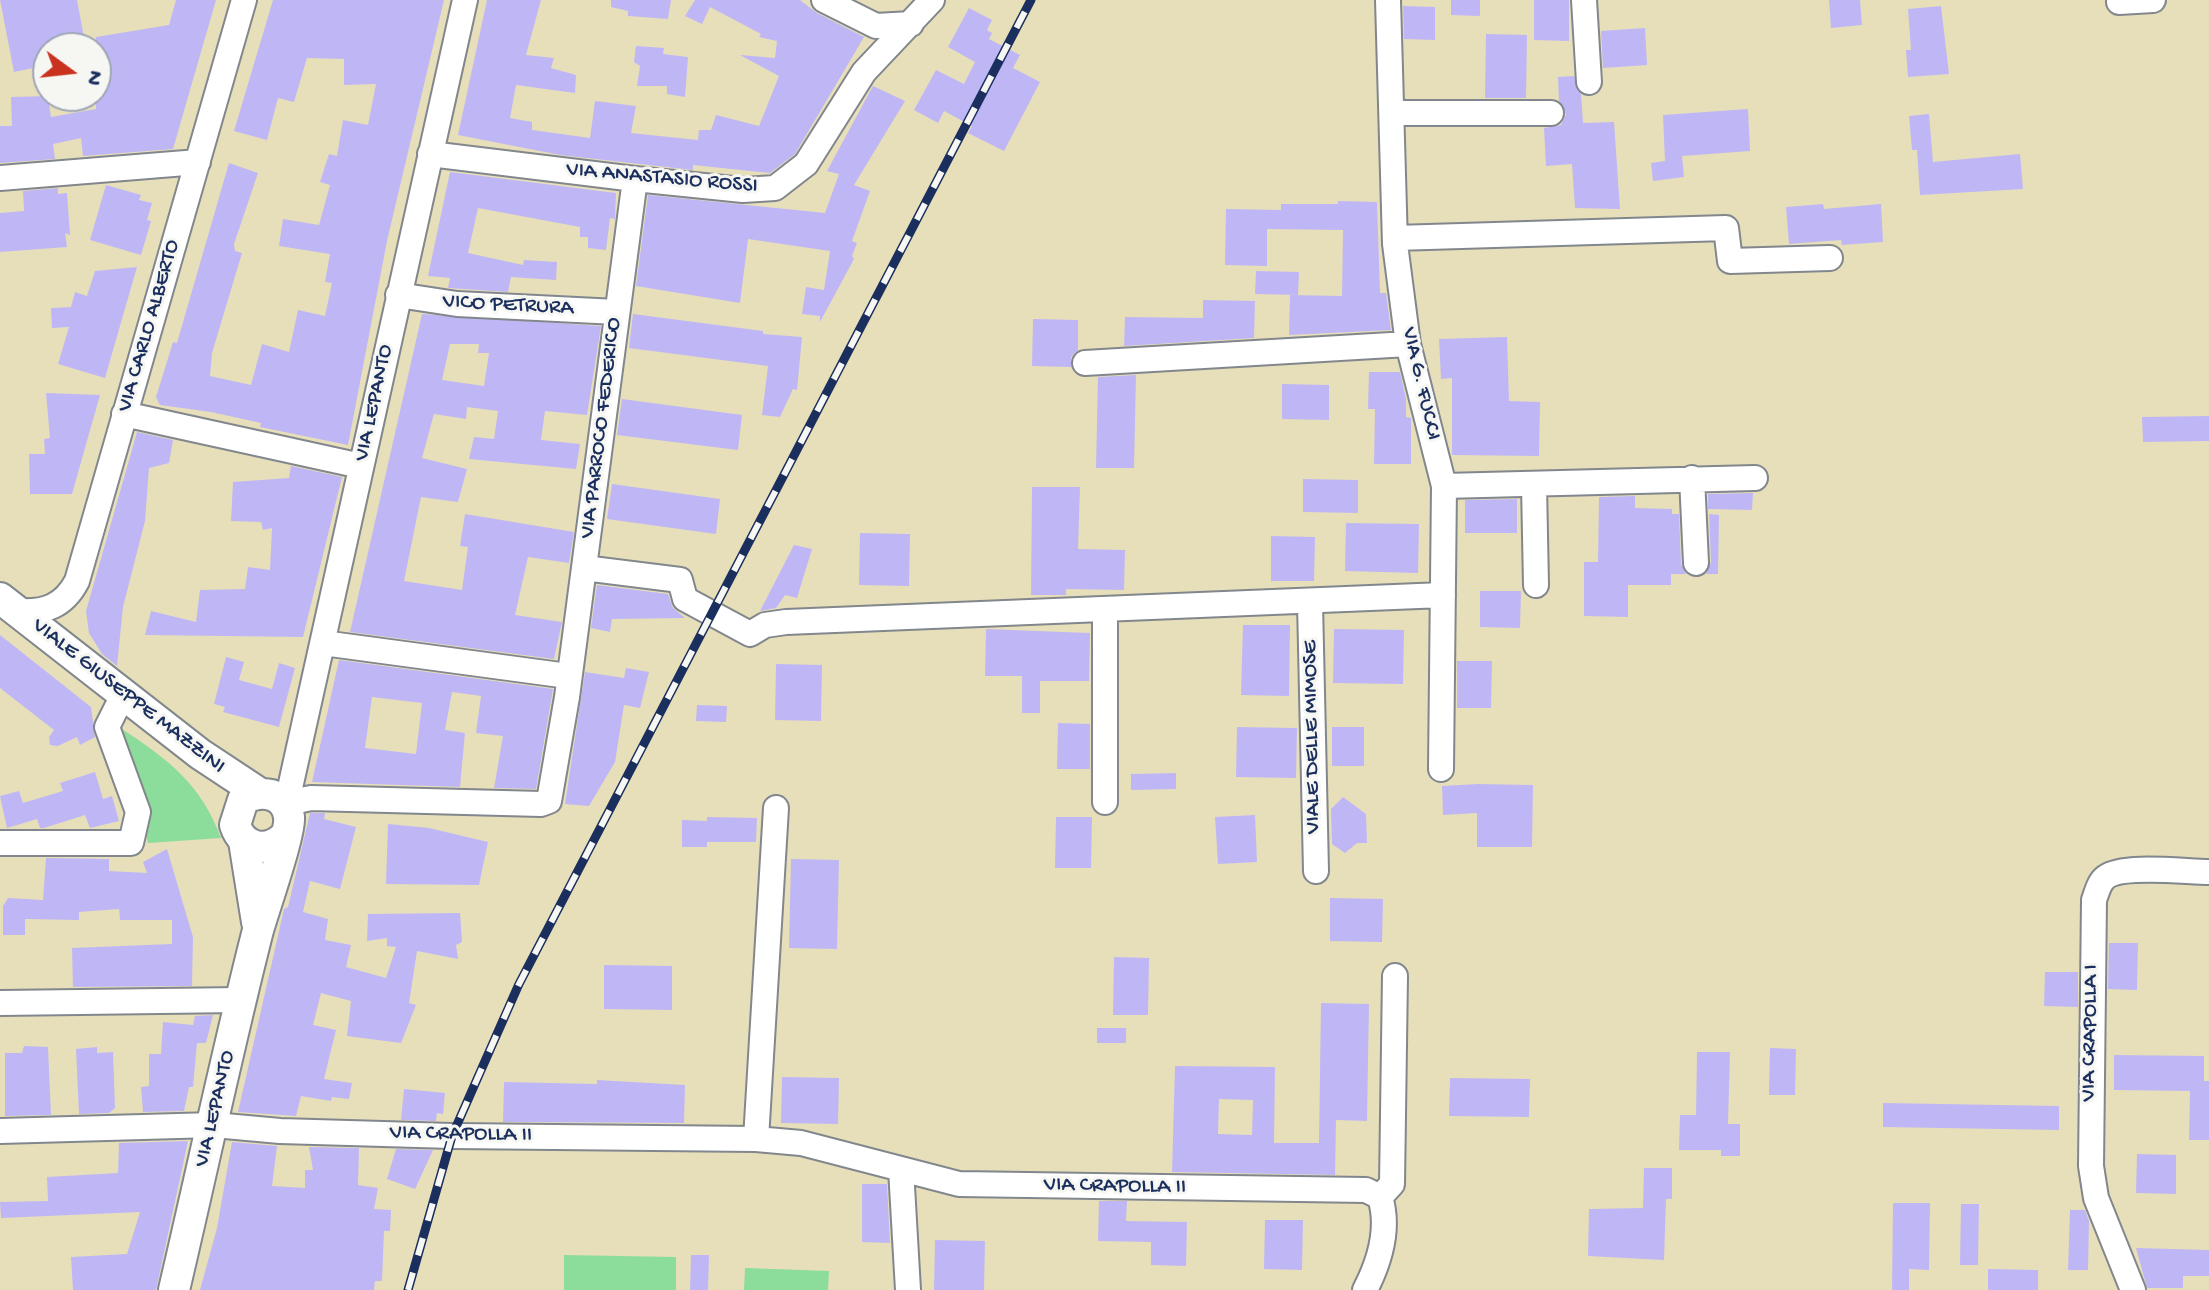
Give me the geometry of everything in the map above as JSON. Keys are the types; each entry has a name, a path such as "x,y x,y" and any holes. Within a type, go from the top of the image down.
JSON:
{"main road":[{"name":"VIALE GIUSEPPE MAZZINI","path":"6,609 117,707 202,776 239,828"},
{"name":"VIALE GIUSEPPE MAZZINI","path":"6,609 276,807"},
{"path":"243,800 276,807 270,847 252,846 239,828 243,800"},
{"name":"VIA LEPANTO","path":"174,1290 258,929 276,807"},
{"name":"VIA LEPANTO","path":"239,828 258,929"}],"street":[{"name":"VIA CARLO ALBERTO","path":"6,609 33,612 53,607 71,592 244,0"},
{"name":"VIA LEPANTO","path":"276,807 298,755 465,0"},
{"path":"824,0 876,26 911,24"},
{"name":"VIA ANASTASIO ROSSI","path":"430,154 743,190 775,188 806,164 864,72 932,0"},
{"name":"VIA G. FUCCI","path":"1388,0 1395,238 1408,344 1444,486 1441,769"},
{"path":"1584,0 1589,82"},
{"path":"2119,2 2153,0"},
{"path":"1392,113 1551,113"},
{"path":"0,178 198,162"},
{"name":"VIA PARROCO FEDERICO","path":"276,807 311,798 541,804 549,801 584,568 635,179"},
{"path":"1395,238 1726,228 1730,261 1830,258"},
{"name":"VICO PETRURA","path":"398,295 457,304 617,312"},
{"path":"1085,363 1408,344"},
{"path":"124,414 361,466"},
{"path":"1692,478 1696,563"},
{"path":"1444,486 1755,478"},
{"path":"1534,485 1536,585"},
{"path":"584,568 680,580 685,599 750,634 765,625 1443,595"},
{"name":"VIALE DELLE MIMOSE","path":"1310,603 1316,871"},
{"path":"1105,611 1105,802"},
{"path":"323,643 568,676"},
{"path":"0,843 131,843 138,812 107,727 117,707"},
{"path":"756,1139 776,808"},
{"name":"VIA CRAPOLLA I","path":"2133,1290 2096,1198 2091,1166 2094,900 2100,882 2108,874 2124,870 2209,872"},
{"path":"1365,1290 1381,1250 1383,1207 1380,1197 1392,1184 1395,976"},
{"path":"0,1003 241,1000"},
{"name":"VIA CRAPOLLA II","path":"0,1131 214,1125 280,1131 452,1136 756,1139 801,1143 959,1184 1366,1190 1380,1197"},
{"path":"901,1169 908,1290"}],"green space":[{"path":"122,729 182,775 204,803 221,838 148,843"},
{"path":"564,1255 676,1257 676,1290 564,1290"},
{"path":"745,1268 829,1271 828,1290 744,1290"}],"building":[{"path":"0,0 77,0 83,32 32,32 32,68 14,72"},
{"path":"176,0 216,0 173,149 83,156 81,138 53,144 55,159 0,163 0,126 12,126 11,97 32,96 32,112 50,112 51,117 79,112 112,112 112,34 169,25"},
{"path":"273,0 444,0 387,241 348,445 260,427 261,423 211,412 160,405 156,397 173,342 177,343 229,163 258,173 234,244 235,251 242,253 212,353 210,376 251,385 262,344 289,352 298,310 325,316 332,283 325,282 330,254 279,246 283,219 319,225 330,185 320,182 329,154 337,156 343,120 368,125 376,84 344,85 344,59 307,58 294,102 278,98 267,140 234,131"},
{"path":"487,0 541,0 526,55 554,58 551,68 576,75 575,93 516,85 510,118 532,122 532,130 590,138 595,101 636,106 631,133 698,140 699,130 711,130 716,115 759,126 779,76 740,55 775,58 777,41 759,37 761,34 710,7 702,24 685,16 695,0 800,0 817,13 864,37 795,154 770,173 693,165 693,170 560,155 458,135"},
{"path":"611,0 671,0 668,19 628,16 628,11 611,7"},
{"path":"1451,0 1480,0 1480,16 1451,15"},
{"path":"1534,0 1569,0 1569,41 1534,40"},
{"path":"1829,0 1860,0 1862,25 1831,28"},
{"path":"1403,6 1435,7 1435,40 1404,39"},
{"path":"1941,6 1949,74 1908,77 1906,50 1911,50 1908,9"},
{"path":"969,8 992,20 987,30 992,33 989,39 1020,55 1013,68 1040,82 1004,151 968,133 972,126 944,111 938,123 914,110 936,70 964,84 975,62 948,47"},
{"path":"1645,28 1647,65 1603,68 1601,31"},
{"path":"1486,34 1527,35 1526,98 1485,98"},
{"path":"636,46 664,48 663,54 688,57 685,97 667,94 667,86 637,86 640,66 634,62"},
{"path":"1574,76 1581,94 1583,123 1614,122 1620,209 1575,208 1572,164 1546,166 1544,128 1561,125 1566,114 1559,101 1558,77"},
{"path":"873,86 905,101 854,185 870,191 852,241 857,243 852,256 854,259 820,322 820,316 802,314 806,287 824,290 830,251 748,239 740,303 636,286 648,195 825,213 839,174 827,171"},
{"path":"1748,109 1750,151 1682,156 1684,177 1653,181 1651,163 1665,161 1663,115"},
{"path":"1929,114 1933,162 2020,154 2023,189 1920,195 1917,150 1912,150 1909,116"},
{"path":"450,172 616,193 615,219 610,218 606,250 588,248 588,237 580,237 580,227 478,208 468,253 523,265 524,260 557,262 556,280 511,277 508,292 448,288 450,278 428,276"},
{"path":"106,185 141,195 139,200 152,203 147,220 151,221 141,255 90,240"},
{"path":"58,188 58,194 67,193 70,235 65,233 67,247 0,252 0,213 24,211 23,191"},
{"path":"1338,201 1377,202 1380,293 1386,293 1391,330 1289,335 1290,295 1342,296 1343,230 1267,229 1267,266 1225,265 1226,209 1281,210 1281,204 1338,204"},
{"path":"1823,204 1824,209 1881,204 1883,242 1842,245 1841,240 1789,244 1786,207"},
{"path":"137,267 105,378 58,364 69,327 52,328 51,308 71,307 75,292 87,296 95,271"},
{"path":"1256,271 1299,272 1298,295 1255,294"},
{"path":"1203,300 1255,301 1254,338 1124,346 1125,317 1203,318"},
{"path":"422,314 601,326 587,415 545,411 541,440 580,444 576,469 469,459 474,437 494,439 498,411 467,407 466,419 434,414 422,458 467,469 458,502 421,497 404,581 462,590 468,547 460,546 465,514 574,532 569,563 528,557 515,615 562,622 554,659 350,632","holes":["450,344 479,344 478,353 489,353 484,386 442,380"]},
{"path":"633,314 802,337 797,390 793,389 780,417 762,415 768,366 629,348"},
{"path":"1033,319 1078,320 1078,350 1071,357 1071,367 1032,366"},
{"path":"1507,337 1509,401 1540,402 1539,456 1452,455 1452,378 1441,379 1439,339"},
{"path":"1369,372 1400,372 1406,417 1411,418 1411,464 1374,464 1375,409 1368,409"},
{"path":"1136,375 1134,468 1096,468 1098,377"},
{"path":"1282,384 1329,385 1329,420 1282,419"},
{"path":"46,393 100,395 72,494 30,494 29,454 45,454 44,439 50,438"},
{"path":"622,399 742,415 738,450 617,435"},
{"path":"2209,416 2209,441 2143,442 2142,417"},
{"path":"137,432 173,440 169,463 149,468 145,521 123,607 117,666 102,654 89,633 86,611"},
{"path":"291,466 342,477 303,637 145,635 151,611 196,622 200,590 245,589 248,567 270,570 272,528 263,530 261,522 231,521 233,482 289,478"},
{"path":"1303,479 1358,480 1358,513 1303,512"},
{"path":"612,484 720,499 716,534 607,519"},
{"path":"1032,487 1080,487 1078,549 1125,550 1124,590 1066,589 1066,595 1031,595"},
{"path":"1753,493 1752,510 1708,509 1708,494"},
{"path":"1635,496 1635,508 1672,509 1672,514 1679,514 1681,564 1686,574 1671,574 1671,585 1628,585 1628,617 1584,616 1584,562 1598,562 1599,497"},
{"path":"1517,499 1517,533 1465,533 1465,500"},
{"path":"1709,514 1719,515 1718,574 1706,574 1711,562"},
{"path":"1346,523 1419,524 1418,573 1345,571"},
{"path":"860,533 910,534 909,586 859,585"},
{"path":"1271,536 1315,537 1314,581 1271,581"},
{"path":"794,545 812,549 797,598 785,595 776,608 760,611"},
{"path":"597,585 668,594 673,608 685,618 612,619 610,632 591,628"},
{"path":"1480,591 1521,591 1520,628 1480,627"},
{"path":"1243,625 1290,625 1289,696 1241,695"},
{"path":"986,629 1090,633 1089,681 1040,681 1040,713 1022,713 1022,676 985,676"},
{"path":"1334,629 1404,630 1403,684 1333,683"},
{"path":"0,635 91,707 95,737 80,745 77,737 58,746 50,745 49,737 54,730 0,688"},
{"path":"226,657 244,662 239,680 272,689 279,663 295,668 279,727 223,712 225,707 214,704"},
{"path":"339,660 553,689 536,789 494,788 503,736 476,733 481,696 452,692 445,730 465,733 460,787 312,782","holes":["372,697 422,703 416,754 365,748"]},
{"path":"1457,661 1492,661 1491,708 1457,708"},
{"path":"776,664 822,665 821,721 775,720"},
{"path":"626,668 649,672 640,708 624,705 615,762 589,806 565,804 585,672 624,678"},
{"path":"697,705 727,706 726,722 696,721"},
{"path":"1058,723 1090,724 1090,769 1057,769"},
{"path":"1237,727 1297,728 1296,778 1236,777"},
{"path":"1332,727 1364,727 1364,766 1332,766"},
{"path":"95,772 103,799 112,796 119,821 90,828 85,815 44,828 40,828 37,819 7,828 0,796 19,791 23,803 63,791 60,783"},
{"path":"1176,773 1176,789 1131,790 1131,774"},
{"path":"1533,785 1532,847 1477,847 1477,813 1443,815 1442,786"},
{"path":"1343,797 1366,814 1367,843 1357,843 1345,853 1332,844 1331,809"},
{"path":"310,813 325,813 324,819 356,827 340,889 310,881 303,912 328,919 325,940 351,945 346,967 386,978 396,947 387,946 387,938 367,941 368,914 460,913 462,942 456,945 458,959 417,951 409,1003 416,1005 401,1043 347,1036 351,1001 321,993 313,1025 336,1030 324,1079 352,1083 349,1099 332,1097 331,1101 301,1096 296,1116 238,1112 284,909 288,907"},
{"path":"1255,815 1257,862 1218,864 1215,817"},
{"path":"707,817 757,818 756,842 707,842 707,847 682,847 682,820 707,821"},
{"path":"1056,817 1092,817 1091,868 1055,868"},
{"path":"388,824 429,828 488,842 479,885 386,884"},
{"path":"167,849 193,937 192,986 73,987 72,948 172,944 172,920 120,920 119,909 79,912 79,920 25,919 25,935 3,935 3,906 8,898 43,900 46,858 109,859 109,871 147,873 143,862"},
{"path":"791,859 839,860 837,949 789,948"},
{"path":"1330,898 1383,899 1382,942 1330,941"},
{"path":"2109,943 2138,943 2137,990 2108,989"},
{"path":"1114,957 1149,958 1148,1015 1113,1015"},
{"path":"604,965 672,966 672,1010 604,1009"},
{"path":"2045,972 2078,972 2078,1007 2044,1006"},
{"path":"1321,1003 1369,1004 1367,1121 1336,1120 1335,1175 1172,1172 1175,1066 1275,1067 1274,1143 1319,1143","holes":["1219,1099 1253,1100 1252,1135 1218,1134"]},
{"path":"213,1015 206,1043 197,1043 193,1087 189,1087 184,1111 143,1112 141,1087 149,1086 149,1054 161,1054 163,1022 193,1025 195,1016"},
{"path":"1097,1028 1126,1028 1126,1043 1097,1043"},
{"path":"24,1046 48,1047 51,1115 5,1116 5,1053 22,1053"},
{"path":"97,1047 97,1053 113,1052 115,1108 109,1113 79,1114 76,1049"},
{"path":"1770,1048 1796,1049 1795,1095 1769,1095"},
{"path":"1697,1052 1730,1052 1728,1124 1740,1124 1740,1156 1721,1156 1721,1150 1679,1150 1680,1115 1696,1115"},
{"path":"2114,1055 2204,1056 2204,1081 2209,1081 2209,1140 2189,1140 2190,1091 2114,1090"},
{"path":"782,1077 839,1078 838,1124 781,1123"},
{"path":"1450,1078 1530,1079 1529,1117 1449,1116"},
{"path":"597,1080 685,1085 684,1123 503,1122 504,1082 597,1084"},
{"path":"404,1089 445,1093 443,1114 437,1113 436,1121 401,1120"},
{"path":"1883,1103 2059,1106 2059,1130 1883,1127"},
{"path":"188,1141 156,1290 73,1290 71,1257 127,1254 140,1212 1,1218 0,1202 48,1201 47,1177 118,1173 119,1143"},
{"path":"232,1142 277,1146 272,1186 305,1188 305,1170 313,1170 309,1147 359,1148 358,1185 378,1188 374,1209 391,1210 390,1231 384,1231 382,1281 375,1281 374,1290 200,1290 217,1228"},
{"path":"396,1149 433,1150 415,1189 387,1179"},
{"path":"2137,1154 2176,1155 2176,1194 2136,1193"},
{"path":"1644,1168 1672,1168 1672,1199 1666,1199 1664,1260 1588,1256 1589,1209 1643,1208"},
{"path":"862,1184 887,1184 890,1243 862,1242"},
{"path":"1099,1201 1127,1201 1126,1221 1187,1222 1186,1266 1151,1265 1151,1242 1098,1241"},
{"path":"1893,1203 1930,1203 1929,1270 1909,1269 1909,1290 1892,1290"},
{"path":"1961,1204 1979,1204 1978,1265 1960,1265"},
{"path":"2070,1210 2085,1210 2089,1221 2088,1270 2068,1270"},
{"path":"1265,1220 1303,1220 1302,1270 1264,1269"},
{"path":"935,1240 985,1241 984,1290 934,1290"},
{"path":"2136,1248 2209,1250 2209,1276 2183,1276 2183,1288 2147,1288"},
{"path":"691,1255 709,1255 708,1290 690,1290"},
{"path":"1988,1269 2038,1270 2038,1290 1988,1290"}],"railway":[{"path":"408,1290 452,1136 519,984 1031,0"}]}
